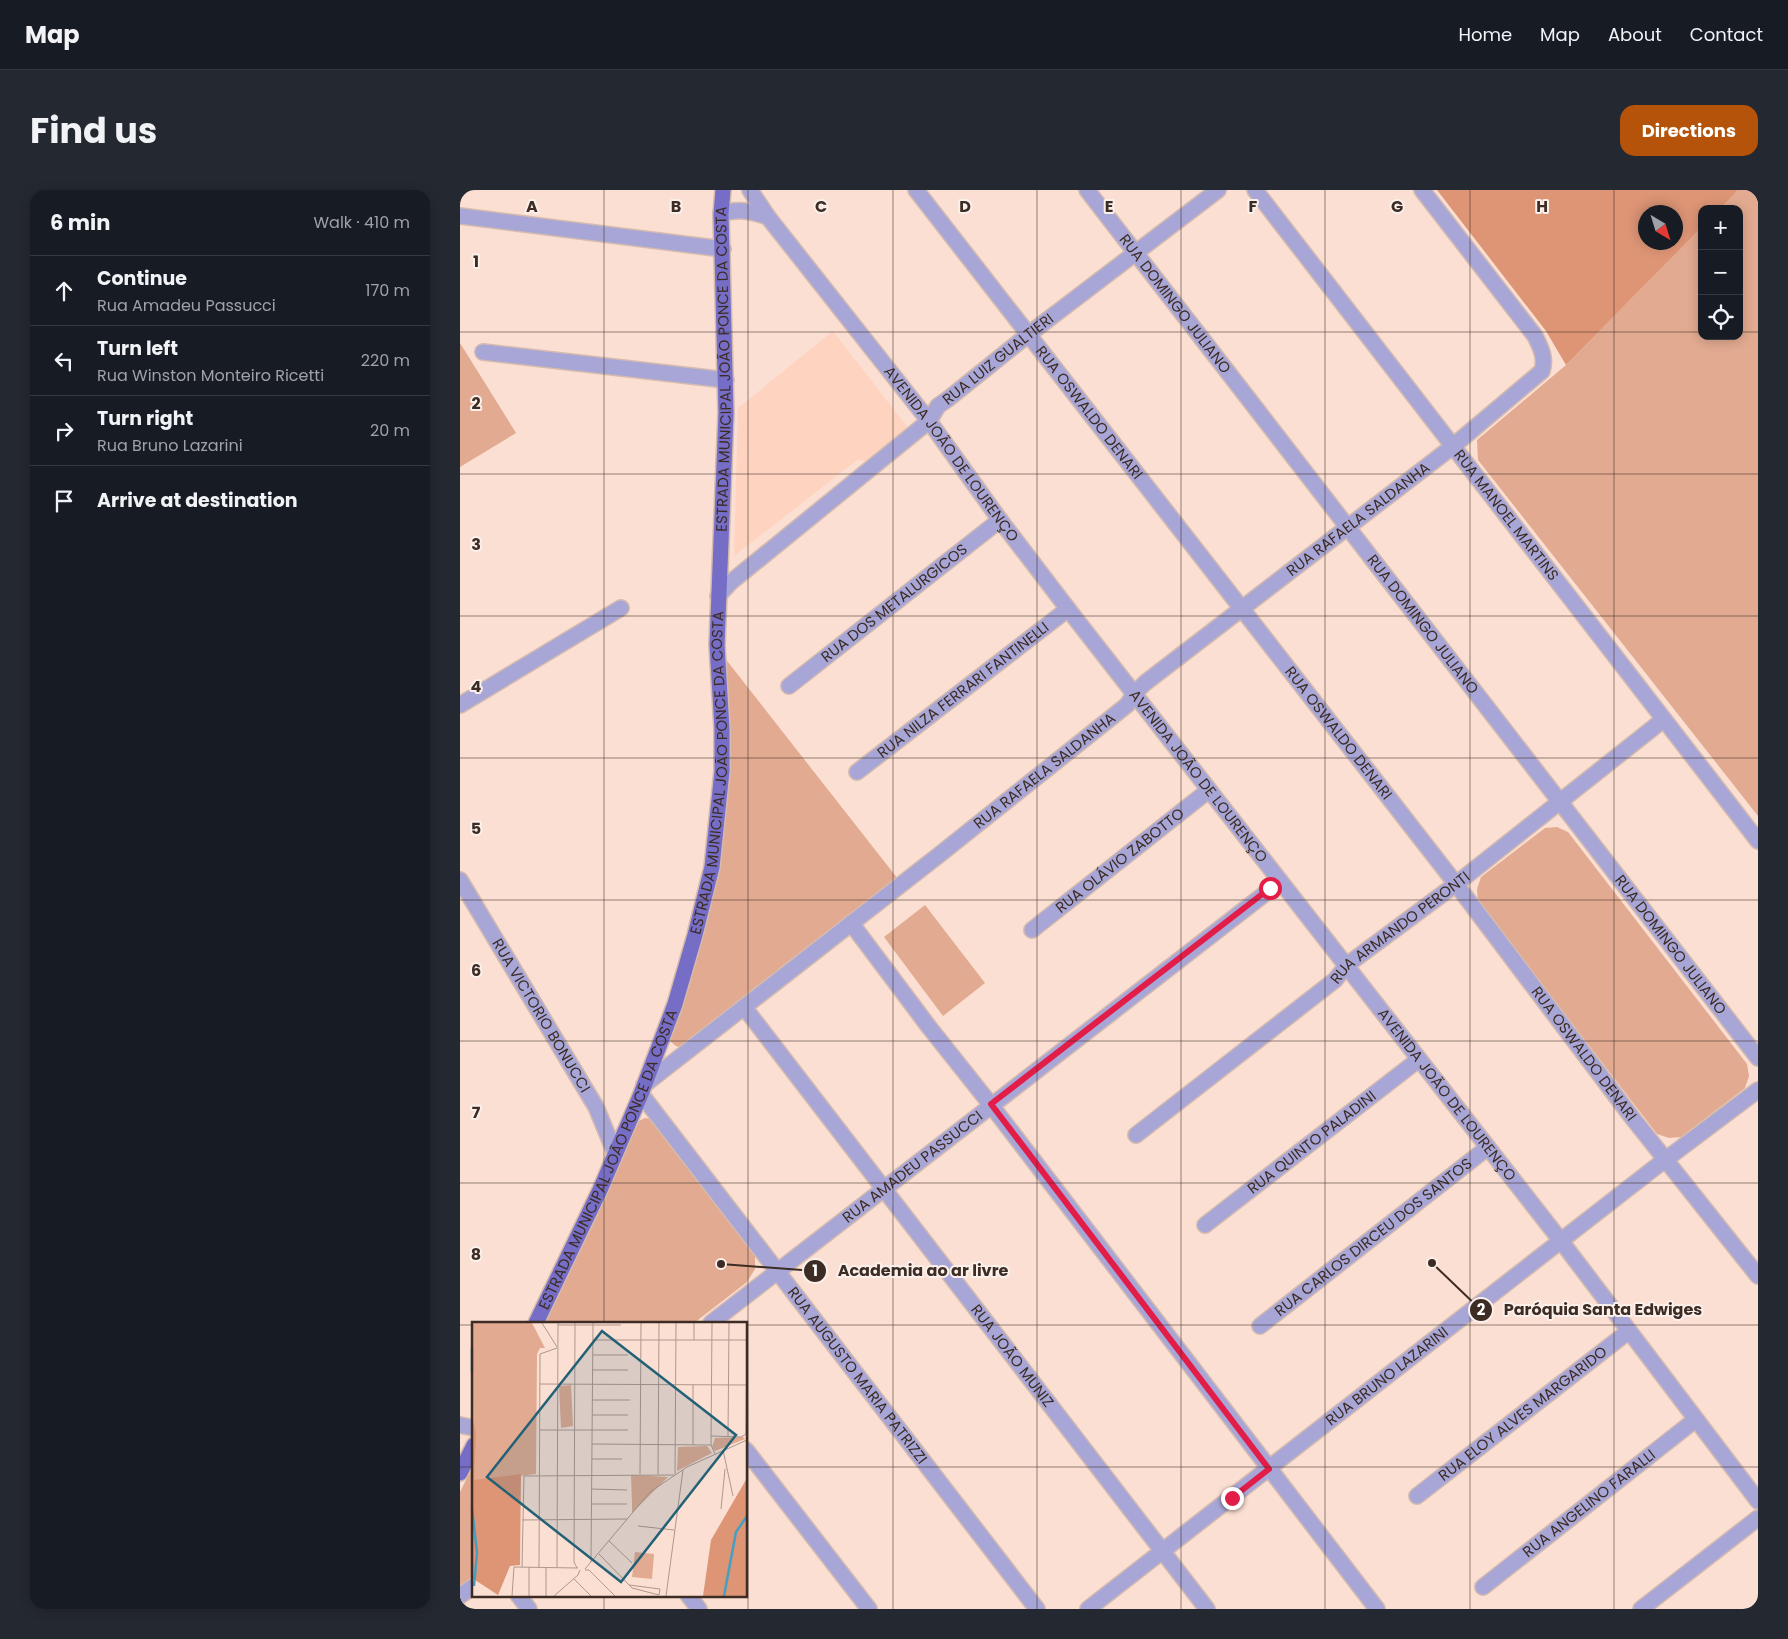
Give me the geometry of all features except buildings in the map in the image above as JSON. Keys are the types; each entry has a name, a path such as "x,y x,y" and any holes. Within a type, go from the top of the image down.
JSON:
{"main road":[{"name":"ESTRADA MUNICIPAL JOÃO PONCE DA COSTA","path":"536,1322 600,1190 643,1089 675,1004 712,867 722,772 722,729 717,645 726,380 721,214 723,190"},
{"path":"460,1473 467,1451"}],"street":[{"name":"AVENIDA JOÃO DE LOURENÇO","path":"750,190 768,217 929,421 1000,520 1068,609 1561,1241 1758,1501"},
{"name":"RUA OSWALDO DENARI","path":"916,190 1456,884 1570,1037 1758,1276"},
{"name":"RUA DOMINGO JULIANO","path":"1087,190 1758,1058"},
{"name":"RUA LUIZ GUALTIERI","path":"718,596 731,582 929,421 938,406 1218,190"},
{"name":"RUA MANOEL MARTINS","path":"1255,190 1758,842"},
{"name":"RUA RAFAELA SALDANHA","path":"643,1089 1127,705 1144,682 1452,447 1542,371 1543,353 1535,336 1422,190"},
{"path":"721,214 750,211 768,217"},
{"path":"460,216 723,249"},
{"path":"483,352 726,380"},
{"name":"RUA DOS METALURGICOS","path":"790,686 1000,520"},
{"path":"460,705 621,608"},
{"name":"RUA NILZA FERRARI FANTINELLI","path":"857,772 1068,609"},
{"name":"RUA ARMANDO PERONTI","path":"1136,1135 1335,980 1347,965 1456,884 1663,720"},
{"name":"RUA OLÁVIO ZABOTTO","path":"1032,930 1209,790"},
{"name":"RUA VICTORIO BONUCCI","path":"460,880 596,1107 616,1153"},
{"name":"RUA AMADEU PASSUCCI","path":"712,1322 884,1190 991,1104 1280,882"},
{"path":"851,923 929,1028 991,1104 1377,1609"},
{"name":"RUA JOÃO MUNIZ","path":"744,1007 1207,1609"},
{"name":"RUA QUINTO PALADINI","path":"1205,1224 1418,1060"},
{"name":"RUA AUGUSTO MARIA PATRIZZI","path":"643,1089 778,1271 1037,1609"},
{"name":"RUA BRUNO LAZARINI","path":"1088,1609 1666,1159 1758,1090"},
{"name":"RUA CARLOS DIRCEU DOS SANTOS","path":"1260,1326 1487,1148"},
{"name":"RUA ELOY ALVES MARGARIDO","path":"1417,1496 1629,1331"},
{"name":"RUA ANGELINO FARALLI","path":"1483,1587 1695,1420"},
{"path":"748,1453 869,1609"},
{"path":"1641,1609 1758,1518"},
{"path":"460,1596 472,1587"},
{"path":"519,1596 529,1609"},
{"path":"689,1596 699,1609"}],"shaded area":[{"path":"1437,190 1738,190 1724,205 1698,205 1698,231 1683,246 1683,205 1638,205 1638,250 1679,250 1566,365 1546,331"},
{"path":"1738,190 1758,190 1758,816 1478,460 1477,440 1566,365 1679,250 1683,250 1683,246 1698,231 1698,340 1743,340 1743,205 1724,205"},
{"path":"833,331 908,428 869,461 857,460 734,556 738,408"},
{"path":"460,343 516,433 460,467"},
{"path":"720,652 898,879 680,1047 671,1042 670,1037 694,967 716,873"},
{"path":"1557,827 1568,832 1747,1064 1749,1076 1745,1088 1681,1137 1669,1138 1657,1134 1478,901 1477,889 1481,877 1545,828"},
{"path":"925,905 985,983 943,1016 884,937"},
{"path":"645,1118 650,1119 755,1256 755,1269 747,1282 695,1322 544,1322 639,1121"},
{"path":"472,1468 472,1579 460,1588 460,1492"}],"place":[{"name":"Paróquia Santa Edwiges","path":"1432,1263"},
{"name":"Academia ao ar livre","path":"721,1264"}],"route":[{"path":"1232,1498 1269,1469 991,1104 1270,888"}]}
